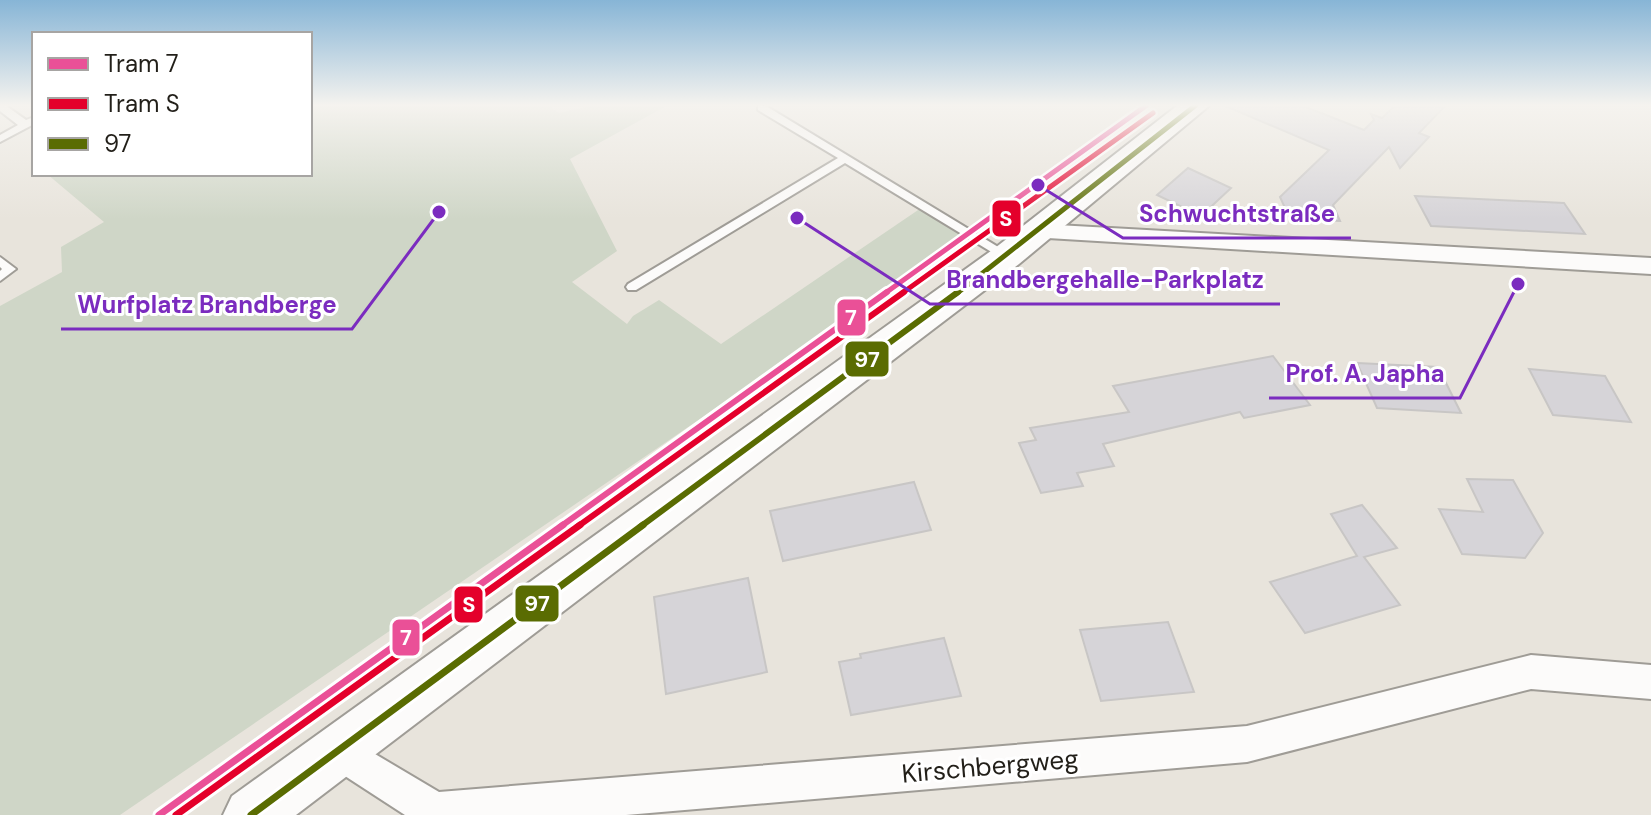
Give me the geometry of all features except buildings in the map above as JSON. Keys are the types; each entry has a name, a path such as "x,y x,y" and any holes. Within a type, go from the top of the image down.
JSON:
{"main road":[{"path":"251,815 1023,244 1149,143"}],"street":[{"path":"1023,244 1651,266"},
{"name":"Kirschbergweg","path":"338,750 435,812 1247,744 1531,672 1651,682"}],"lane":[{"path":"818,143 844,159 1023,244"},
{"path":"632,287 844,159"},
{"path":"0,261 10,269 0,277"}],"green space":[{"path":"312,143 599,143 570,159 617,251 572,282 627,324 633,316 659,300 721,344 924,206 971,234 120,815 0,815 0,306 62,272 61,247 104,222 49,176 312,176"}],"tram line":[{"name":"7","path":"159,815 1094,143"},
{"name":"S","path":"176,815 1111,143"}],"transit line":[{"name":"97","path":"251,815 1007,256 1148,143"}],"place":[{"name":"Schwuchtstraße","path":"1038,185"},
{"name":"Wurfplatz Brandberge","path":"439,212"},
{"name":"Brandbergehalle-Parkplatz","path":"797,218"},
{"name":"Prof. A. Japha","path":"1518,284"}]}
